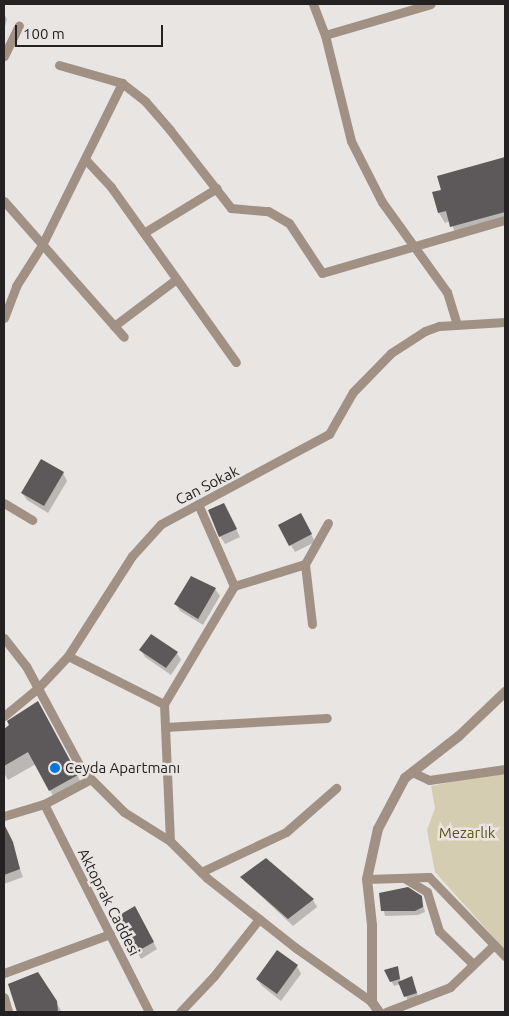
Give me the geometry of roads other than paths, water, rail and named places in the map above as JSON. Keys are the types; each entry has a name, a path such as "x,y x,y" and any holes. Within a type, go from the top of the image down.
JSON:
{"street":[{"path":"313,4 325,36 351,141 382,202 446,292 457,324"},
{"path":"325,36 415,6 431,4"},
{"path":"4,56 19,25"},
{"path":"59,65 122,83 144,101 232,208 268,211 289,222 322,273 505,220"},
{"path":"4,318 16,286 42,245 122,83"},
{"path":"85,159 112,187 145,232 175,280 236,362"},
{"path":"145,232 217,188"},
{"path":"4,201 124,336"},
{"path":"114,326 175,280"},
{"name":"Can Sokak","path":"4,716 38,688 68,656 132,556 161,524 329,434 353,392 391,353 425,331 457,324 505,322"},
{"path":"4,503 32,520"},
{"path":"198,504 234,586"},
{"path":"312,624 305,564 328,522"},
{"path":"170,841 164,704 234,586 305,564"},
{"path":"4,638 26,666 82,770 124,812 170,841 201,872 259,919 372,1002 378,1012"},
{"path":"68,656 164,704"},
{"path":"372,1002 372,926 367,879 378,829 405,778 459,736 505,692"},
{"path":"166,727 327,718"},
{"path":"412,772 429,780 505,769"},
{"path":"4,816 44,804 91,779"},
{"path":"201,872 286,832 336,788"},
{"name":"Aktoprak Caddesi","path":"44,804 150,1012"},
{"path":"367,879 429,877 505,956"},
{"path":"404,878 427,892 439,931 473,964"},
{"path":"180,1012 214,976 259,919"},
{"path":"4,973 110,934"},
{"path":"386,1012 450,987 494,945"},
{"path":"4,998 8,1012"}],"place":[{"name":"Ceyda Apartmanı","path":"55,768"}],"park label":[{"name":"Mezarlık","path":"467,833"}]}
